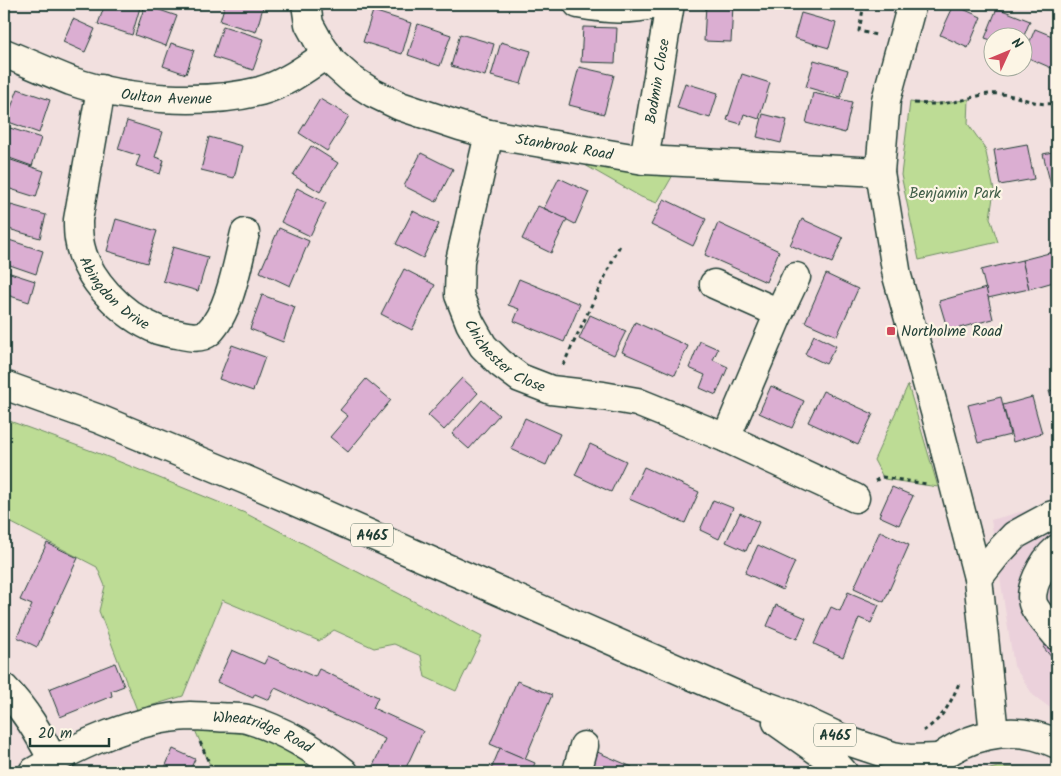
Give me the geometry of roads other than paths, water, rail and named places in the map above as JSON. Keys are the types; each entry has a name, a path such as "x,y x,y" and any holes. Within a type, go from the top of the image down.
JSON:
{"main road":[{"name":"Stanbrook Road","path":"306,4 309,24 320,44 332,62 350,78 373,94 409,109 489,134 644,160 880,172"},
{"path":"578,4 608,9 639,8 656,4"},
{"name":"Bodmin Close","path":"644,160 670,4"},
{"path":"912,4 886,100 880,172 896,276 936,415 978,578 994,734"},
{"name":"Oulton Avenue","path":"4,53 72,81 119,94 172,98 221,98 261,90 295,76 327,54"},
{"name":"Abingdon Drive","path":"101,89 78,220 79,239 83,254 91,272 103,290 118,305 158,330 194,338 208,333 217,322 230,296 245,233"},
{"name":"Chichester Close","path":"489,134 460,261 459,295 470,323 483,346 500,363 520,378 551,390 637,402 726,438 854,498"},
{"path":"726,438 796,277"},
{"path":"714,284 779,314"},
{"name":"A465","path":"4,385 99,418 237,476 736,695 789,714 845,740 893,756 931,765"},
{"path":"978,578 1015,535 1057,514"},
{"path":"1057,549 1041,570 1031,592 1034,607 1057,636"},
{"path":"4,688 32,722 43,766"},
{"name":"A465","path":"736,695 790,730 843,772"},
{"name":"Wheatridge Road","path":"43,766 107,736 138,725 189,716 245,718 282,731 316,751 344,772"},
{"path":"931,765 964,742 994,734 1032,735 1057,744"},
{"path":"577,772 584,746"}],"place":[{"name":"Northolme Road","path":"891,331"}],"park label":[{"name":"Benjamin Park","path":"955,193"}]}
